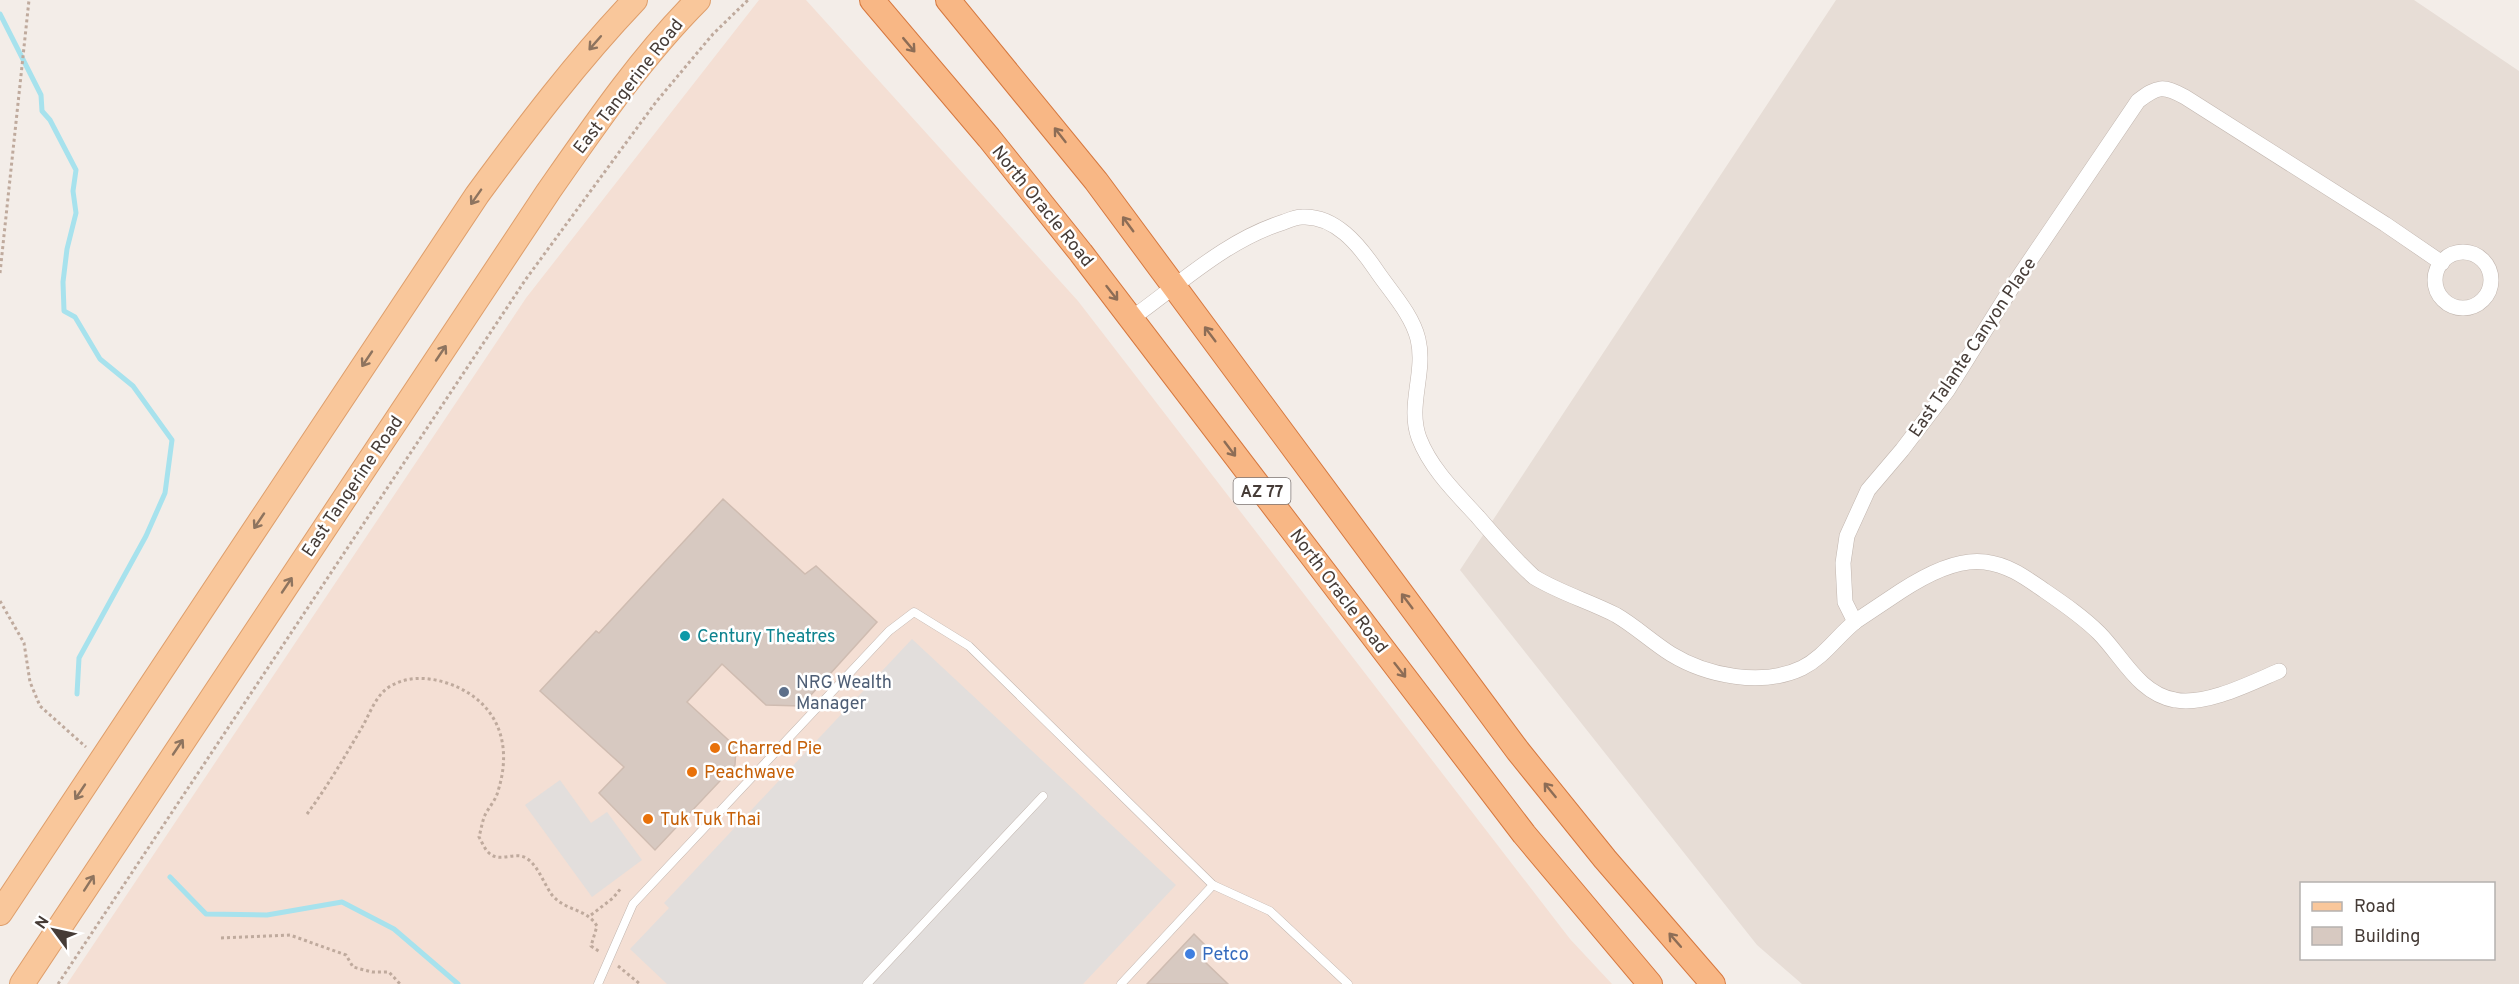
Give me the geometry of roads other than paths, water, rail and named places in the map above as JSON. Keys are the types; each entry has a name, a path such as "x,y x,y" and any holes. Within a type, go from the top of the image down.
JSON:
{"highway":[{"name":"North Oracle Road","path":"872,0 989,138 1131,318 1524,834 1650,984"},
{"name":"AZ 77","path":"948,0 1054,127 1518,751 1605,859 1713,984"}],"main road":[{"path":"0,913 477,195 539,111 596,41 635,0"},
{"name":"East Tangerine Road","path":"22,984 548,192 616,97 698,0"}],"street":[{"name":"East Talante Canyon Place","path":"1855,622 1845,602 1843,563 1847,536 1868,490 1947,391 2014,284 2138,100 2151,90 2168,88 2185,97 2385,224 2442,263"},
{"path":"1131,318 1236,243 1260,230 1301,217 1323,221 1336,227 1350,237 1372,264 1415,328 1420,357 1414,404 1415,420 1428,458 1450,486 1534,577 1617,616 1672,655 1696,666 1732,676 1777,675 1801,669 1822,656 1855,622 1908,586 1948,567 1982,561 2014,570 2082,617 2100,633 2138,680 2149,688 2175,700 2190,701 2215,695 2279,671"}],"lane":[{"path":"598,984 633,904 889,631 914,612 969,646 1213,885 1270,911 1348,984"},
{"path":"867,984 1043,795"},
{"path":"1121,984 1213,885"}],"waterway":[{"path":"0,14 41,95 42,111 50,120 76,170 73,191 76,213 67,249 63,282 64,311 75,317 100,359 133,386 172,440 165,493 146,536 79,658 77,694"},
{"path":"170,877 206,914 267,915 342,902 394,929 458,984"}],"place":[{"name":"Century Theatres","path":"685,636"},
{"name":"NRG Wealth Manager","path":"784,692"},
{"name":"Charred Pie","path":"715,748"},
{"name":"Peachwave","path":"692,772"},
{"name":"Tuk Tuk Thai","path":"648,819"},
{"name":"Petco","path":"1190,954"}]}
